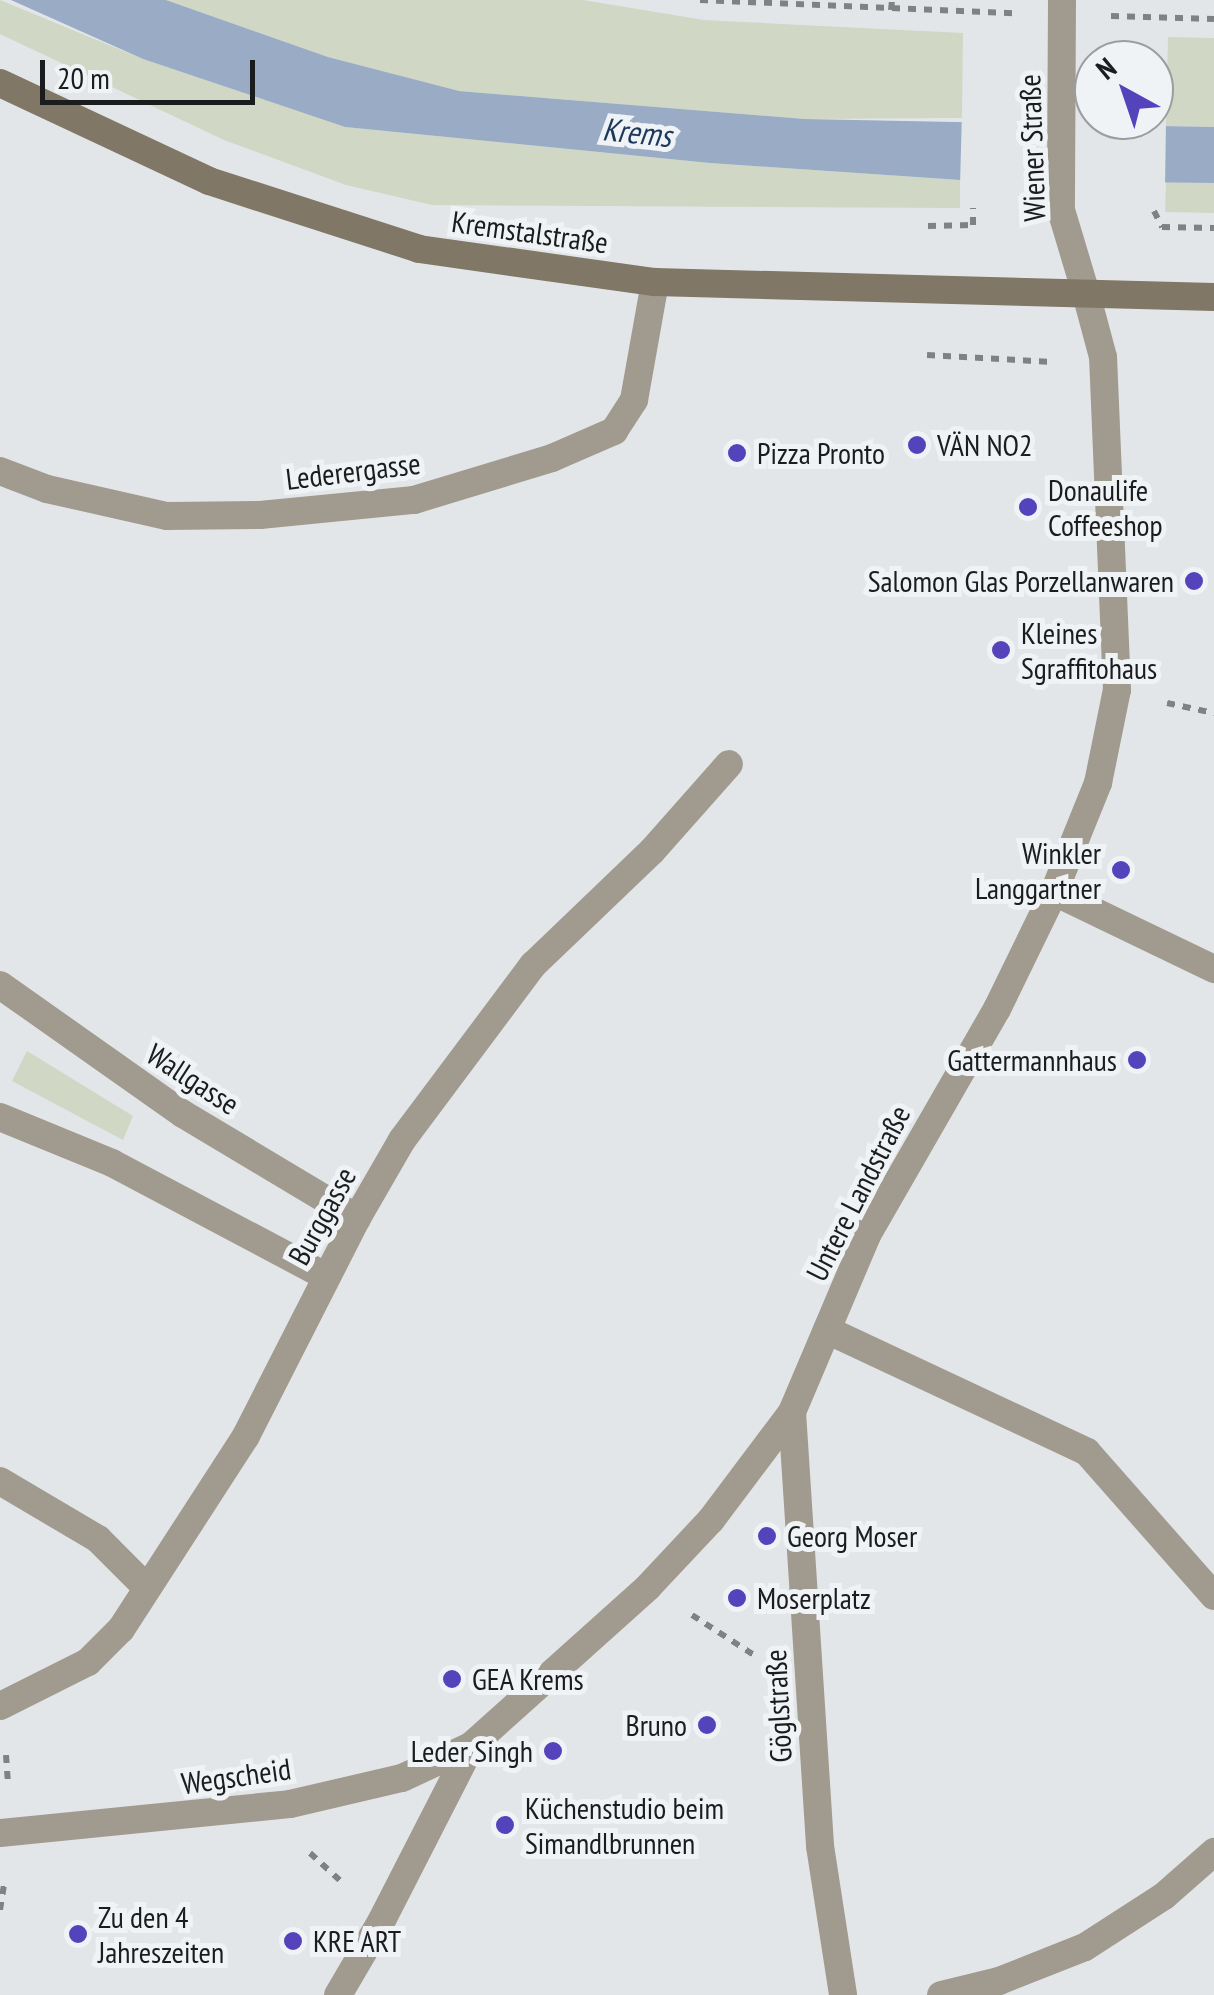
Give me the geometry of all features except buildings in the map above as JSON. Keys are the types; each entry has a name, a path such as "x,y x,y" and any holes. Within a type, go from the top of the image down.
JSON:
{"main road":[{"name":"Kremstalstraße","path":"0,83 209,181 332,225 419,249 655,282 1214,296"}],"street":[{"name":"Wiener Straße","path":"1062,0 1061,210 1084,290"},
{"name":"Lederergasse","path":"0,470 47,489 167,516 414,500 552,458 614,431 634,400 655,282"},
{"name":"Untere Landstraße","path":"338,1995 382,1920 471,1746 648,1587 711,1520 792,1412 867,1235 997,1009 1054,892 1098,783 1117,690 1103,357 1084,290"},
{"name":"Burggasse","path":"0,1706 88,1662 121,1629 246,1436 325,1276 402,1140 533,965 652,851 729,764"},
{"path":"1054,892 1214,969"},
{"name":"Wallgasse","path":"0,985 183,1114 357,1218"},
{"path":"0,1117 112,1163 325,1276"},
{"path":"827,1330 1087,1452 1214,1596"},
{"name":"Göglstraße","path":"792,1412 820,1846 843,1995"},
{"path":"0,1481 98,1538 147,1588"},
{"name":"Wegscheid","path":"0,1833 290,1804 402,1778 471,1746"},
{"path":"941,1995 999,1981 1085,1947 1164,1896 1214,1852"}],"path":[{"path":"700,0 1024,14"},
{"path":"891,10 892,0"},
{"path":"1100,16 1214,19"},
{"path":"928,226 974,225 974,208"},
{"path":"1154,212 1162,227 1214,228"},
{"path":"928,355 1053,362"},
{"path":"648,1587 762,1660"},
{"path":"318,1860 350,1889"},
{"path":"0,1910 4,1884"}],"green space":[{"path":"0,0 143,59 345,127 710,163 960,180 960,208 432,205 346,185 224,140 0,34"},
{"path":"166,0 583,0 704,20 963,33 962,118 805,119 458,91 328,57"},
{"path":"1214,38 1214,127 1174,126 1174,40 1168,40"},
{"path":"1166,182 1214,183 1214,213 1165,212"},
{"path":"27,1051 133,1116 123,1140 12,1081"}],"water":[{"name":"Krems","path":"11,0 166,0 328,57 459,91 805,119 1074,124 1074,140 1174,140 1174,126 1214,127 1214,183 960,180 710,163 345,127 143,59"}],"pier":[{"path":"962,113 1074,117 1074,140 1166,140 1165,187 960,185"}],"place":[{"name":"VÄN NO2","path":"917,445"},
{"name":"Pizza Pronto","path":"737,453"},
{"name":"Donaulife Coffeeshop","path":"1028,507"},
{"name":"Salomon Glas Porzellanwaren","path":"1194,581"},
{"name":"Kleines Sgraffitohaus","path":"1001,650"},
{"name":"Winkler Langgartner","path":"1121,870"},
{"name":"Gattermannhaus","path":"1137,1060"},
{"name":"Georg Moser","path":"767,1536"},
{"name":"Moserplatz","path":"737,1598"},
{"name":"GEA Krems","path":"452,1679"},
{"name":"Bruno","path":"707,1725"},
{"name":"Leder Singh","path":"553,1751"},
{"name":"Küchenstudio beim Simandlbrunnen","path":"505,1825"},
{"name":"Zu den 4 Jahreszeiten","path":"78,1934"},
{"name":"KRE ART","path":"293,1941"}]}
